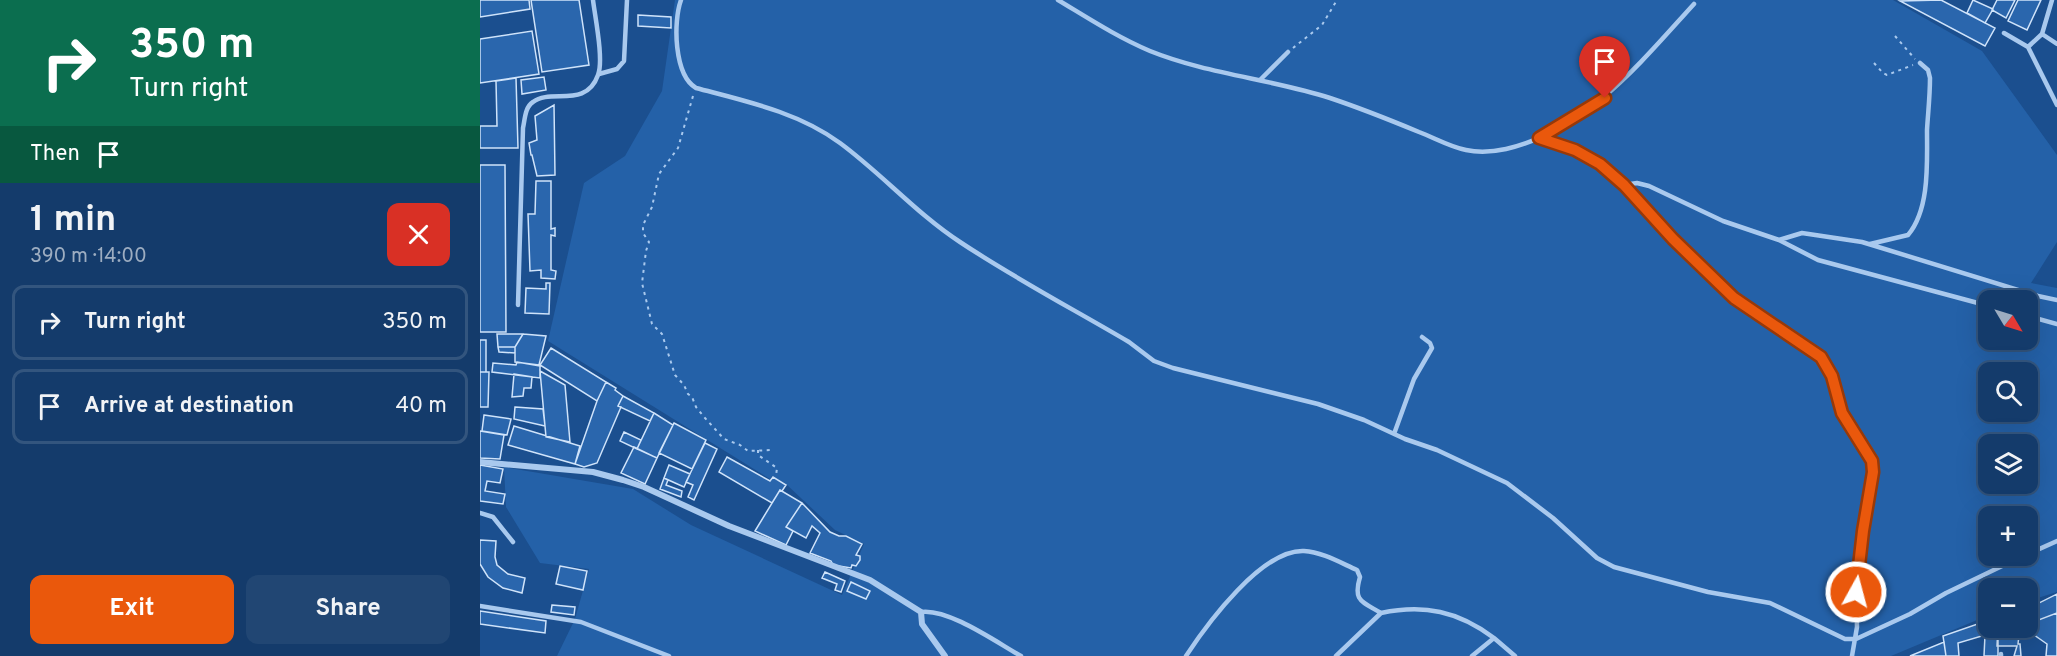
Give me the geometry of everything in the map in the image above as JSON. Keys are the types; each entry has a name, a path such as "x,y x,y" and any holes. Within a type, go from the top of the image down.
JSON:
{"street":[{"path":"480,462 593,471 623,480 729,526 870,580 921,612 922,624 945,656"}],"lane":[{"path":"518,305 523,128 526,112 533,101 541,98 578,95 591,87 599,74 593,0"},
{"path":"599,74 617,69 624,62 627,0"},
{"path":"681,0 678,8 676,37 684,77 689,84 696,88 779,111 813,127 839,143 894,187 916,209 959,242 1129,342 1154,361 1217,380 1318,404 1437,450 1507,483 1597,558 1614,567 1708,592 1770,603 1845,639 1856,639 1910,614 1946,592 2003,566"},
{"path":"1058,0 1108,30 1149,50 1187,63 1332,99 1463,150 1482,153 1507,149 1539,138 1605,98 1694,4"},
{"path":"2028,47 2042,34 2052,0"},
{"path":"2004,33 2028,47 2057,105"},
{"path":"2042,34 2057,44"},
{"path":"1260,80 1288,52"},
{"path":"1870,244 1908,235 1914,226 1920,207 1928,176 1930,78 1928,70 1920,63"},
{"path":"1539,138 1589,156 1624,185 1720,286 1821,357 1828,367 1842,413 1872,461 1873,472 1856,592 1856,639 1852,656"},
{"path":"1624,185 1637,183 1649,186 1722,221 1779,240 1818,260 1978,303"},
{"path":"1779,240 1802,233 1870,244 2057,300"},
{"path":"2038,319 2057,324"},
{"path":"1394,434 1414,379 1432,348 1430,343 1422,337"},
{"path":"480,513 493,517 513,542"},
{"path":"2038,549 2057,541"},
{"path":"1186,656 1201,633 1257,572 1283,556 1301,551 1324,556 1357,570 1360,577 1356,589 1357,597 1381,613"},
{"path":"480,606 581,622 669,656"},
{"path":"1336,656 1381,613 1414,609 1447,612 1478,626 1515,656"},
{"path":"921,612 930,610 947,614 1021,656"},
{"path":"1472,656 1494,638"}],"path":[{"path":"1288,52 1322,25 1337,0"},
{"path":"1874,63 1887,75 1920,63 1895,36"},
{"path":"696,88 683,128 682,139 678,148 660,170 652,207 644,225 643,233 649,242 642,283 652,324 662,334 672,370 692,397 700,413 724,439 748,451 771,450"},
{"path":"758,450 758,455 777,468 776,476"}],"shaded area":[{"path":"675,0 1893,0 1982,51 2057,155 2057,242 2031,283 2057,288 2057,592 2038,598 2038,578 1978,578 1978,620 1891,656 557,656 575,619 589,569 540,563 506,507 504,467 633,489 691,525 842,595 864,544 835,530 786,484 772,476 770,479 548,341 584,183 625,156 662,91"}],"building":[{"path":"480,0 529,0 530,9 480,17"},
{"path":"531,0 579,0 589,65 542,72"},
{"path":"1941,0 1995,28 1985,46 1900,1"},
{"path":"1973,0 1993,9 1985,23 1967,13"},
{"path":"1997,0 2015,0 2006,18 1992,10"},
{"path":"2018,0 2041,0 2027,30 2008,21"},
{"path":"638,15 671,17 671,28 638,26"},
{"path":"532,31 539,74 480,83 480,39"},
{"path":"544,77 546,90 522,94 521,80"},
{"path":"516,78 518,148 480,148 480,126 497,126 496,81"},
{"path":"554,105 555,175 537,176 529,143 537,140 535,116"},
{"path":"480,165 505,165 506,332 480,332"},
{"path":"536,181 551,181 551,229 555,228 555,236 551,235 551,270 556,271 555,279 541,278 541,270 530,271 528,214 535,214"},
{"path":"546,283 550,283 549,314 525,313 526,288 546,289"},
{"path":"497,334 523,334 515,347 498,347"},
{"path":"523,334 546,336 539,365 515,362 515,347"},
{"path":"480,340 486,340 486,372 480,372"},
{"path":"498,347 515,347 515,353 499,352"},
{"path":"551,348 606,382 597,401 540,365"},
{"path":"517,362 540,366 540,378 492,372 493,363 516,365"},
{"path":"540,371 565,385 570,442 546,437"},
{"path":"480,372 489,372 488,407 480,407"},
{"path":"514,374 532,377 531,388 524,388 523,396 512,397"},
{"path":"606,382 623,396 618,406 621,407 597,463 584,467 575,464"},
{"path":"623,396 654,413 650,421 618,406"},
{"path":"515,407 543,409 545,426 514,419"},
{"path":"654,413 673,425 657,458 637,449"},
{"path":"484,415 511,419 507,435 482,431"},
{"path":"674,423 706,440 692,469 659,453"},
{"path":"514,426 580,446 575,464 508,445"},
{"path":"480,431 504,435 500,459 480,458"},
{"path":"624,432 641,440 637,449 620,441"},
{"path":"705,443 717,449 694,500 688,497 693,485 686,482"},
{"path":"634,447 657,458 645,484 621,473"},
{"path":"727,457 770,481 773,477 786,485 772,503 719,472"},
{"path":"480,465 503,469 500,483 487,481 485,491 505,494 503,504 480,501"},
{"path":"669,465 690,474 684,487 664,478"},
{"path":"664,478 668,480 666,485 682,491 681,497 660,489"},
{"path":"780,490 802,503 786,527 793,531 786,545 755,531"},
{"path":"802,503 830,532 846,536 862,544 856,555 860,556 860,560 856,566 852,565 851,568 833,565 831,561 810,553 820,533 812,526 806,538 786,527"},
{"path":"480,540 496,541 497,565 508,574 525,578 522,593 503,588 488,577 480,564"},
{"path":"560,566 587,571 583,590 556,584"},
{"path":"825,572 845,581 841,592 835,590 837,584 822,578"},
{"path":"851,582 870,591 866,599 847,591"},
{"path":"2057,594 2057,613 2038,620 2038,604"},
{"path":"552,605 575,607 574,615 551,612"},
{"path":"480,611 546,621 545,633 480,624"},
{"path":"2057,613 2057,656 2046,656 2047,644 2038,638 2038,620"},
{"path":"1978,624 1978,637 1958,643 1959,656 1946,656 1943,636"},
{"path":"1985,638 1998,638 1998,656 1984,656"},
{"path":"1997,638 2019,638 2021,656 2014,656 2017,646 1997,646"},
{"path":"1944,642 1946,656 1910,656"}],"route":[{"path":"1605,98 1539,138 1575,150 1600,164 1624,185 1713,280 1734,298 1821,357 1828,367 1842,413 1872,461 1873,472 1856,592"}]}
